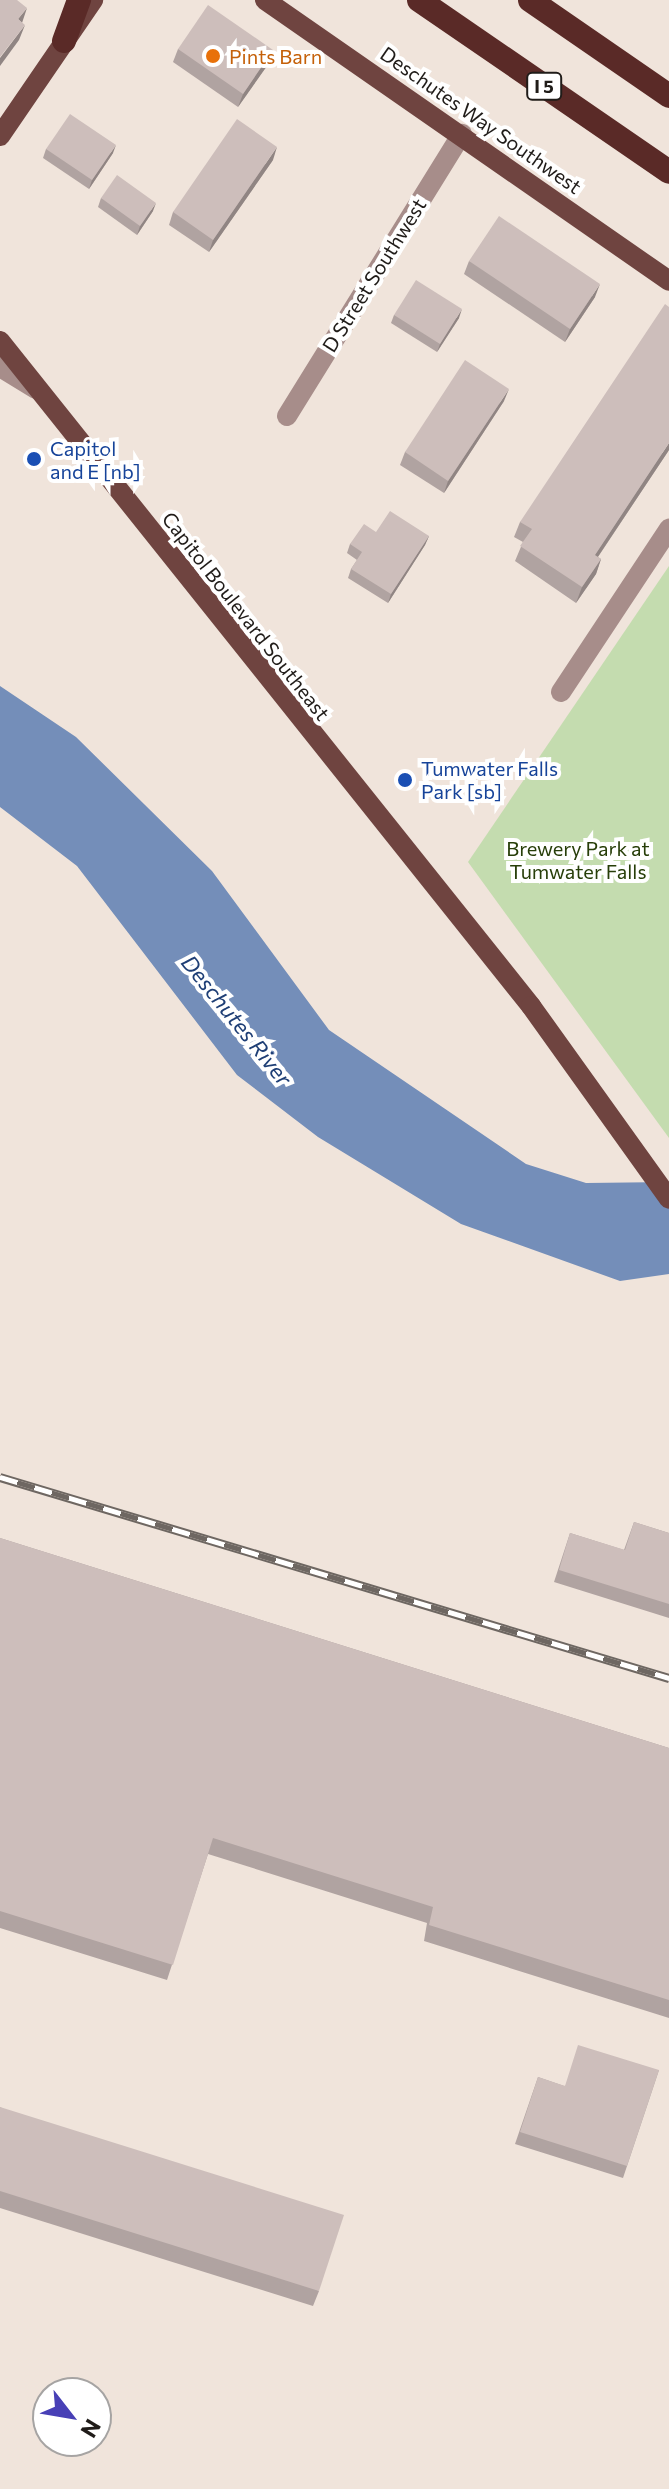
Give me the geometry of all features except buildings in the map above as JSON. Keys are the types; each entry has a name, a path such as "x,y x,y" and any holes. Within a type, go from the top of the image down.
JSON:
{"highway":[{"path":"64,41 79,0"},
{"name":"I 5","path":"419,0 669,172"},
{"path":"530,0 669,96"}],"main road":[{"path":"0,136 93,0"},
{"name":"Deschutes Way Southwest","path":"265,0 462,134 669,281"},
{"path":"0,116 34,86"},
{"name":"Capitol Boulevard Southeast","path":"0,341 456,921 531,1006 669,1199"}],"street":[{"name":"D Street Southwest","path":"287,416 462,134"},
{"path":"0,367 36,389"},
{"path":"561,692 669,529"}],"green space":[{"name":"Brewery Park at Tumwater Falls","path":"669,566 669,1138 468,862"}],"water":[{"name":"Deschutes River","path":"0,686 76,737 212,871 329,1030 526,1164 586,1183 669,1182 669,1274 620,1281 461,1224 318,1137 237,1075 77,866 0,807"}],"railway":[{"path":"0,1477 669,1678"}],"place":[{"name":"Pints Barn","path":"213,56"},
{"name":"Capitol and E [nb]","path":"34,459"},
{"name":"Tumwater Falls Park [sb]","path":"405,780"}]}
